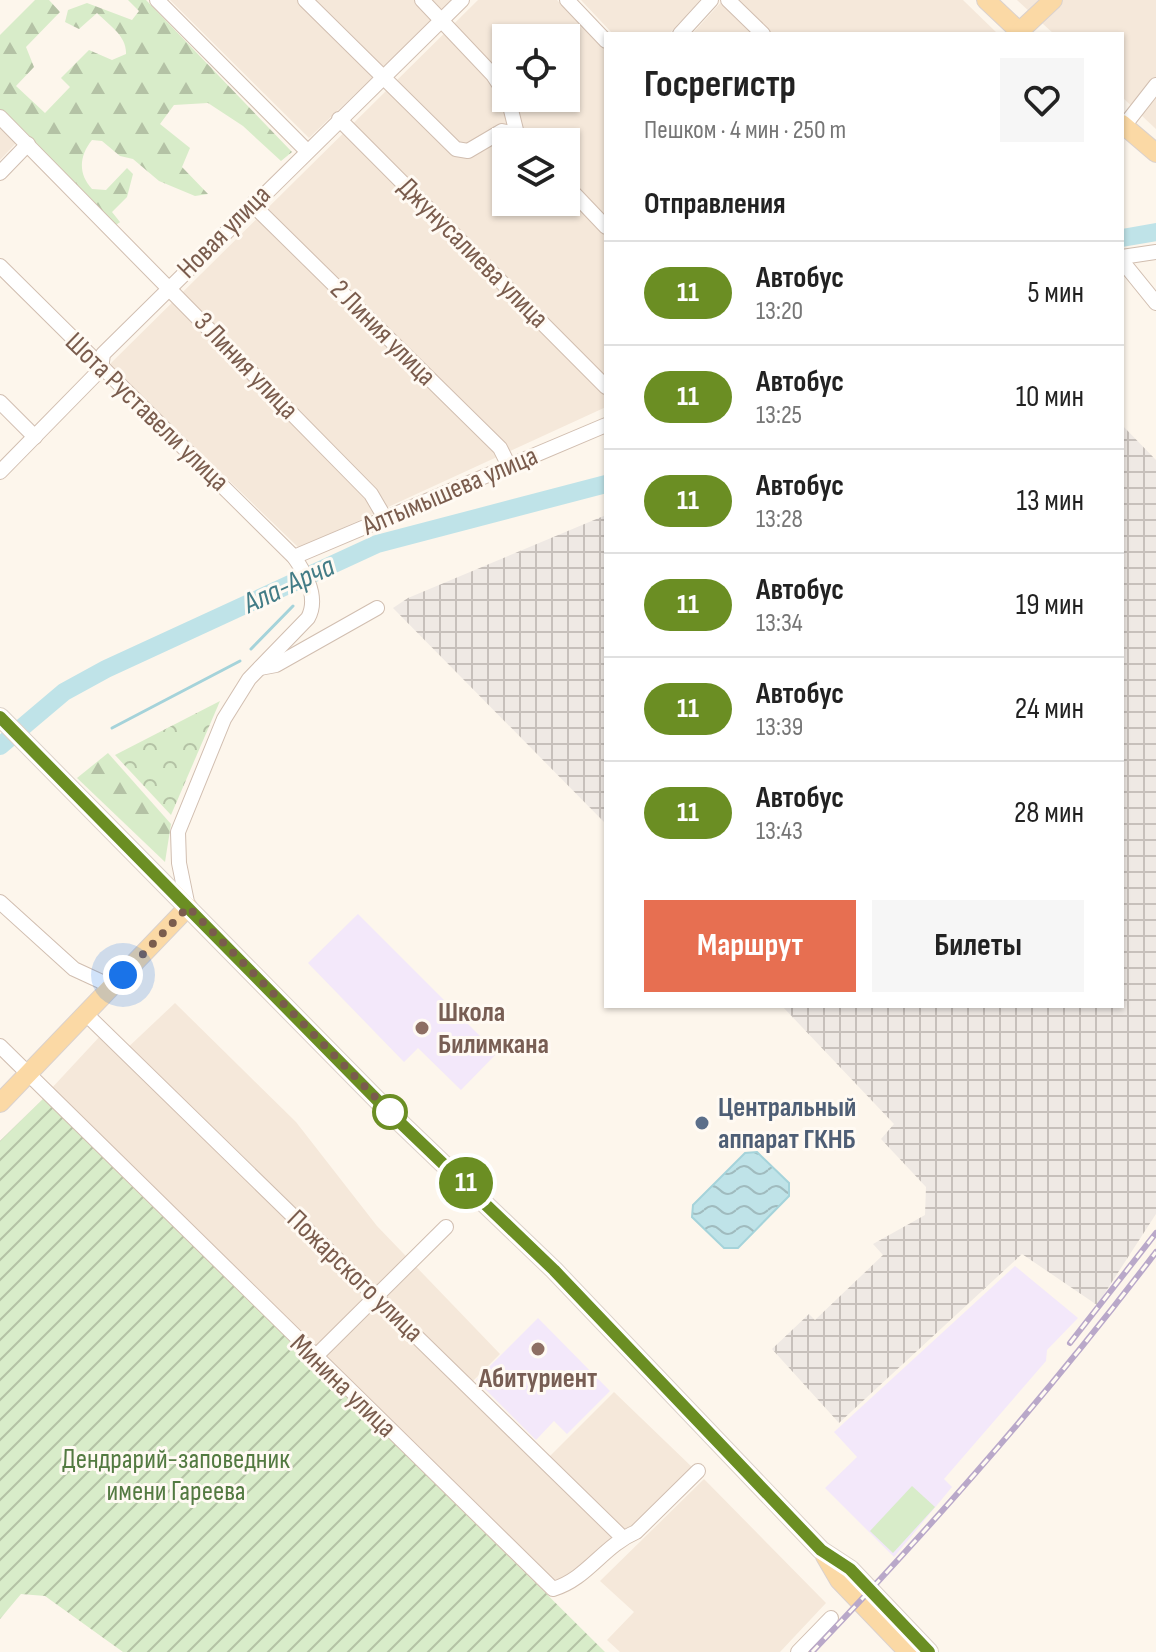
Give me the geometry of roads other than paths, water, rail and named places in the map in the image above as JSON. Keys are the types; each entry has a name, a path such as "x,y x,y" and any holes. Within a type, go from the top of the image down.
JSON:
{"main road":[{"path":"986,0 1018,32"},
{"path":"1020,32 1053,0"},
{"path":"1124,126 1156,153"},
{"path":"0,717 387,1110 544,1260 821,1550 850,1569 908,1652"},
{"path":"0,1103 188,907"},
{"path":"876,1609 896,1652"},
{"path":"876,1609 929,1652"},
{"path":"876,1609 905,1617 942,1652"}],"street":[{"path":"157,0 307,151"},
{"path":"305,0 456,149 468,151 492,137"},
{"path":"422,0 492,74"},
{"name":"Новая улица","path":"0,472 101,369 103,354 462,0"},
{"path":"567,0 604,39"},
{"path":"682,32 711,0"},
{"path":"728,0 761,32"},
{"path":"1124,124 1156,85"},
{"name":"3 Линия улица","path":"0,117 371,494 385,518"},
{"name":"Джунусалиева улица","path":"339,119 604,385"},
{"path":"0,173 28,144"},
{"path":"580,200 604,225"},
{"name":"2 Линия улица","path":"252,204 500,448 509,466"},
{"path":"1124,259 1156,252"},
{"path":"1124,262 1156,303"},
{"name":"Шота Руставели улица","path":"0,266 297,560"},
{"path":"0,402 35,437"},
{"name":"Алтымышева улица","path":"297,560 385,518 604,426"},
{"path":"188,907 179,863 178,832 224,719 259,668 308,618 313,605 310,589 297,560"},
{"path":"259,668 276,665 377,608"},
{"path":"0,902 74,969 113,987"},
{"name":"Пожарского улица","path":"87,1015 623,1538"},
{"name":"Минина улица","path":"0,1046 314,1358 553,1589 573,1583 623,1538 636,1532 698,1471"},
{"path":"314,1358 446,1227"},
{"path":"798,1652 831,1618"}],"water":[{"path":"757,1152 789,1183 789,1196 738,1248 724,1248 692,1217 693,1205 745,1153"}],"waterway":[{"name":"Ала-Арча","path":"1124,238 1156,232"},
{"name":"Ала-Арча","path":"0,746 64,692 106,669 377,544 604,485"},
{"path":"251,649 293,606"},
{"path":"112,728 240,661"}],"railway":[{"path":"1070,1343 1156,1233"},
{"path":"812,1652 990,1457 1075,1356 1156,1252"}],"place":[{"name":"Школа Билимкана","path":"422,1028"},
{"name":"Центральный аппарат ГКНБ","path":"702,1123"},
{"name":"Абитуриент","path":"538,1349"}],"park label":[{"name":"Дендрарий-заповедник имени Гареева","path":"176,1475"}]}
